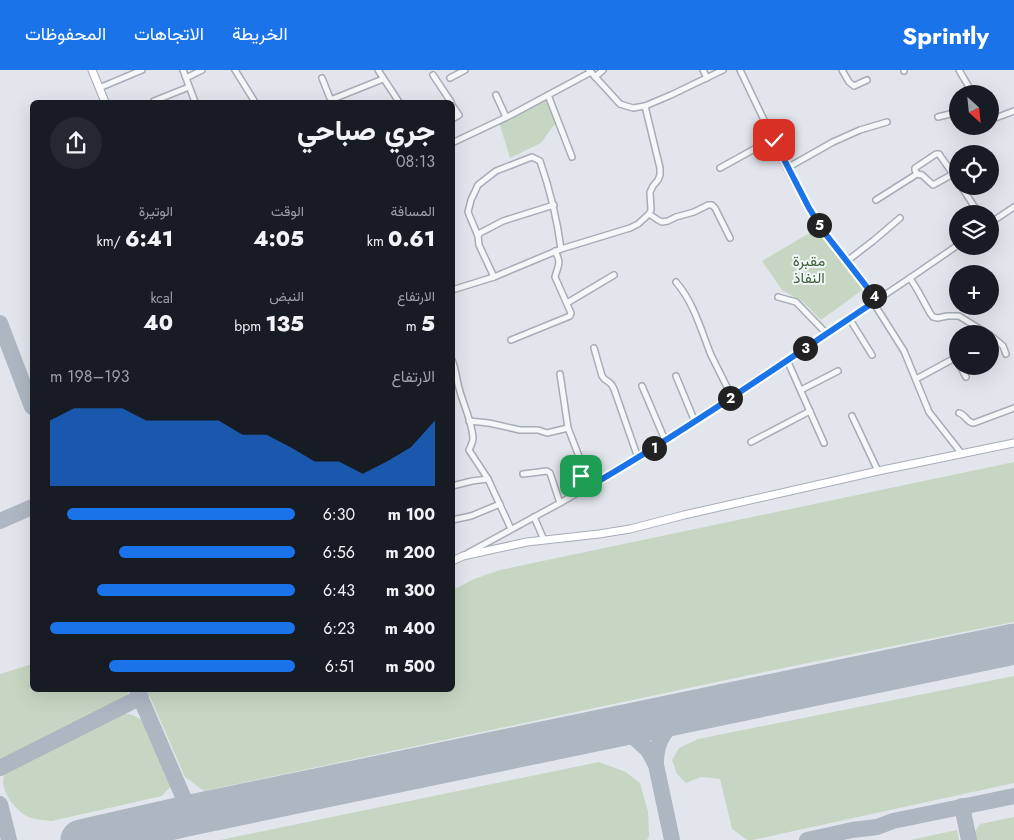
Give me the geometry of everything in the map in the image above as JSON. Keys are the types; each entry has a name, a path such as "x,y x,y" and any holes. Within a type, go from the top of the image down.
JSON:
{"main road":[{"path":"92,70 104,100"},
{"path":"455,560 463,556 527,542 630,529 684,515 1014,443"}],"street":[{"path":"100,88 142,70"},
{"path":"183,70 194,100"},
{"path":"186,78 202,70"},
{"path":"235,70 254,100"},
{"path":"378,70 398,100"},
{"path":"450,78 465,70"},
{"path":"455,142 592,73 603,70"},
{"path":"703,70 707,78"},
{"path":"592,73 620,104 633,108 645,106 723,70"},
{"path":"740,70 809,208 824,232 875,301 904,351 929,412 962,454"},
{"path":"842,70 849,82 854,86 867,80"},
{"path":"959,70 968,85"},
{"path":"432,74 449,100"},
{"path":"322,78 329,96 333,99 384,78"},
{"path":"156,100 189,87"},
{"path":"496,95 506,117"},
{"path":"548,95 572,157"},
{"path":"455,289 494,277 554,251 630,228 638,224 649,214 651,210 650,192 660,175 660,168 645,106"},
{"path":"455,108 460,114 455,116"},
{"path":"999,117 1014,111"},
{"path":"938,117 949,114"},
{"path":"788,168 837,140 865,128 887,122"},
{"path":"720,168 774,140"},
{"path":"917,174 915,168 936,154 939,154 949,169"},
{"path":"494,277 479,244 478,236 468,212 478,184 496,171 532,157 540,161 554,205 561,249"},
{"path":"876,200 917,174 924,176 933,185 949,176"},
{"path":"478,236 500,222 554,205"},
{"path":"649,214 662,222 712,205 730,238"},
{"path":"999,217 1014,207"},
{"path":"847,261 900,218"},
{"path":"510,340 568,318 571,313 556,277 559,265 558,257 554,251"},
{"path":"463,556 638,458 695,422 949,251"},
{"path":"567,303 614,275"},
{"path":"910,278 933,317 959,316 974,325"},
{"path":"676,282 685,292 712,357 732,397"},
{"path":"778,297 796,302 826,333"},
{"path":"850,318 872,355"},
{"path":"999,343 1003,346 1006,354"},
{"path":"594,348 602,376 610,382 614,390 638,458"},
{"path":"787,360 824,443"},
{"path":"916,379 949,361"},
{"path":"455,368 473,439 469,450 488,479 511,529"},
{"path":"801,390 838,371"},
{"path":"560,374 568,428 578,452 581,464 580,472 587,488"},
{"path":"676,376 695,422"},
{"path":"642,386 665,440"},
{"path":"958,412 974,424 1014,408"},
{"path":"751,442 810,411"},
{"path":"852,416 878,472"},
{"path":"469,421 489,423 520,430 547,432 568,428"},
{"path":"523,474 550,472 560,503"},
{"path":"455,485 488,479"},
{"path":"455,519 471,516 500,504"},
{"path":"534,517 544,540"}],"green space":[{"path":"547,98 557,121 541,143 510,158 499,122"},
{"name":"مقبرة النفاذ","path":"818,228 865,288 821,320 803,302 782,290 762,261"},
{"path":"1014,462 1014,622 788,667 204,791 185,777 148,692 455,692 455,589 474,579 500,570"},
{"path":"30,665 30,692 129,692 124,700 10,759 0,759 0,674"},
{"path":"1014,676 1014,783 747,840 732,829 720,779 701,777 686,783 677,774 672,760 679,748 698,739"},
{"path":"122,713 135,716 146,724 172,778 170,787 162,796 52,821 28,817 14,805 4,787 4,774"},
{"path":"599,762 626,772 640,783 648,812 649,836 647,840 220,840"},
{"path":"1014,817 1014,840 976,840 974,833 980,824"},
{"path":"957,830 959,840 910,840"}],"taxiway":[{"path":"0,323 30,402"},
{"path":"0,521 30,508"},
{"path":"138,692 191,815"},
{"path":"0,768 141,697"},
{"path":"656,765 658,747 664,733 675,722 690,712"},
{"path":"602,730 629,735 648,750 656,765 672,840"},
{"path":"807,840 852,830 877,827 893,821 1014,796"},
{"path":"0,804 9,840"},
{"path":"962,806 969,840"}],"runway":[{"path":"81,840 191,815 1014,644"}],"route":[{"path":"581,476 587,488 638,458 877,300 824,232 809,208 774,140"}]}
